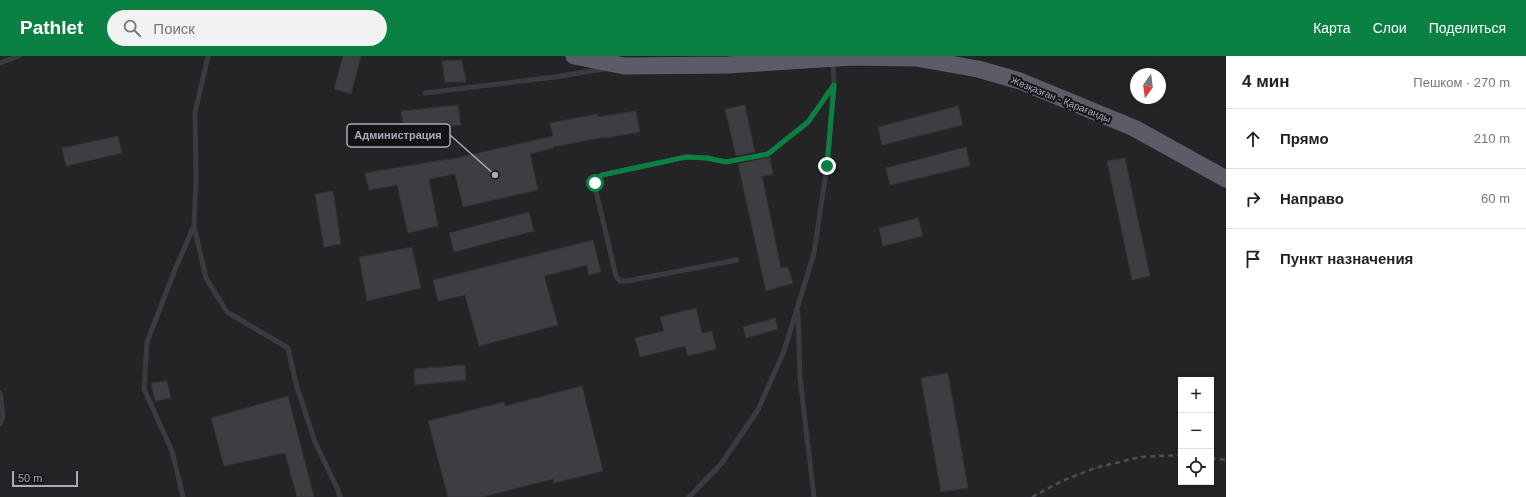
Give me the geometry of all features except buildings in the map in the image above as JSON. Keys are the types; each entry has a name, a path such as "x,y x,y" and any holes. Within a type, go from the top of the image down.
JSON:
{"highway":[{"name":"Жезқазған - Қарағанды","path":"574,56 620,66 728,64 853,57 916,58 978,69 1020,81 1134,128 1226,179"}],"lane":[{"path":"0,63 19,56"},
{"path":"208,56 195,113 196,182 194,226 206,278 227,312 288,348 296,384 315,442 340,497"},
{"path":"689,497 721,464 758,410 784,351 814,253 827,166 834,85 832,58"},
{"path":"425,92 555,78 620,66"},
{"path":"737,260 627,281 620,281 616,276 612,261 595,187 596,180 602,175 686,157 707,158 726,162 768,154 808,122 834,85"},
{"path":"183,497 172,451 144,389 147,342 194,226"},
{"path":"797,308 800,378 814,497"},
{"path":"0,393 3,416 0,424"}],"shaded area":[{"path":"0,56 1226,56 1226,497 0,497"}],"railway":[{"path":"1032,497 1062,481 1095,468 1140,457 1178,455"},
{"path":"1214,458 1226,460"}],"place":[{"name":"Администрация","path":"495,175"}],"route":[{"path":"595,183 596,180 602,175 686,157 707,158 726,162 768,154 808,122 834,85 827,166"}]}
